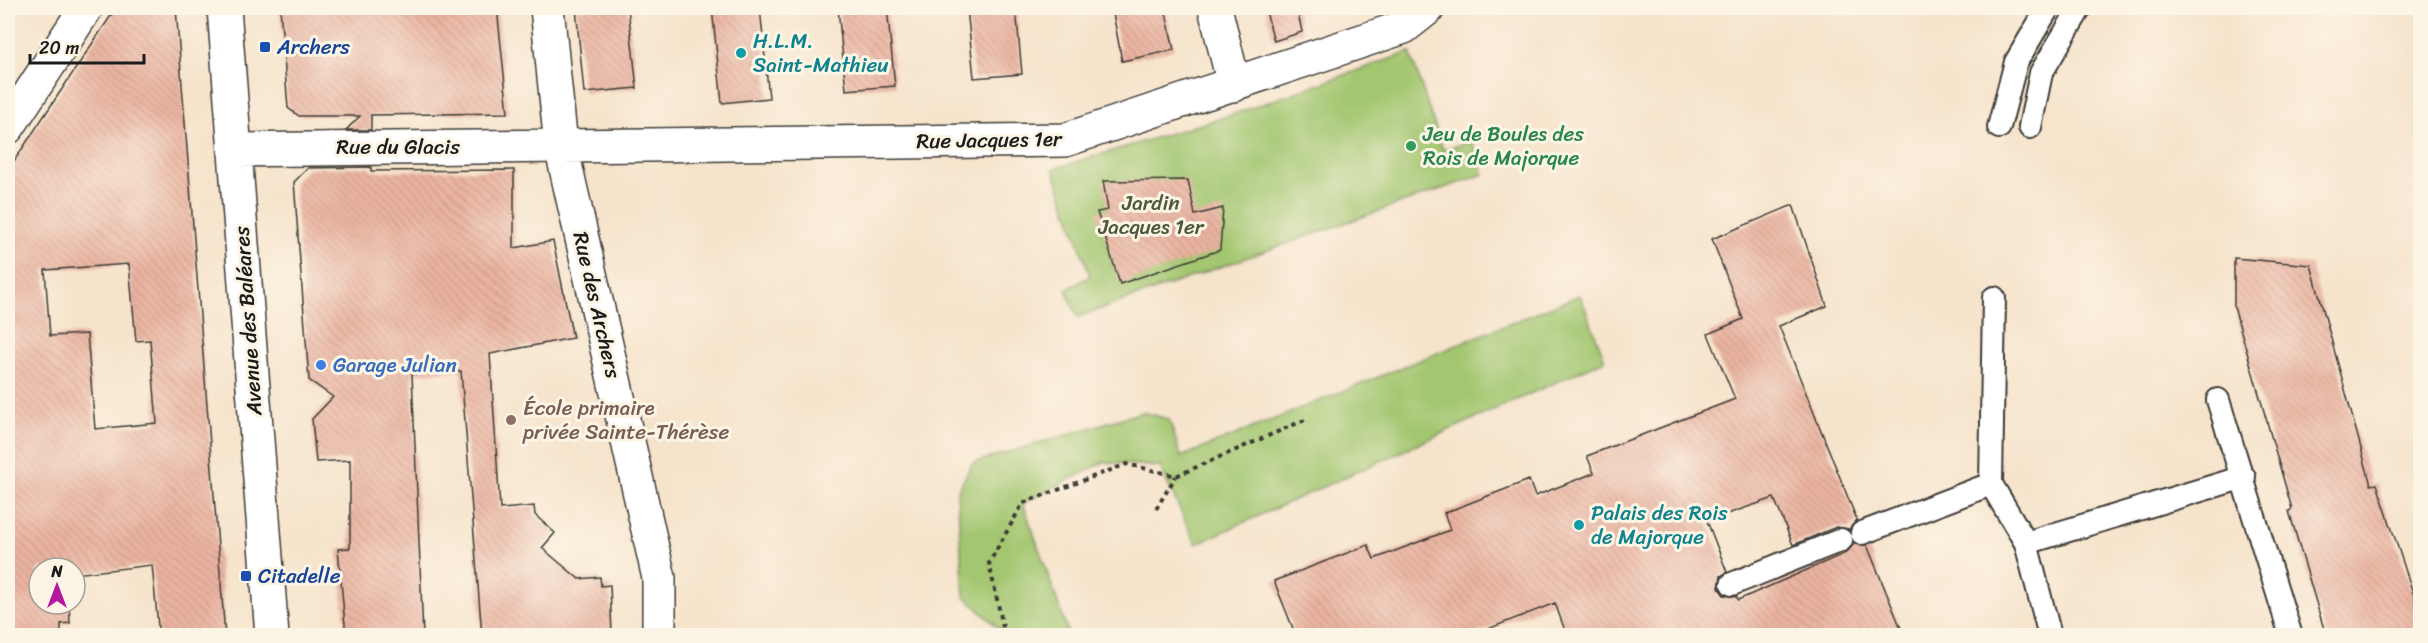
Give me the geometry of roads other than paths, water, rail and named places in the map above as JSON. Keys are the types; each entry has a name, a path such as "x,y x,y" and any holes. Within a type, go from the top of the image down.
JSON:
{"street":[{"path":"8,127 86,8"},
{"name":"Avenue des Baléares","path":"224,8 272,636"},
{"name":"Rue des Archers","path":"547,8 561,146 659,578 659,636"},
{"path":"1215,8 1234,85"},
{"name":"Rue Jacques 1er","path":"561,146 1065,140 1404,27 1428,8"},
{"name":"Rue du Glacis","path":"235,150 561,146"}],"lane":[{"path":"1999,127 2016,62 2048,8"},
{"path":"2030,127 2041,72 2080,8"},
{"path":"1994,298 1991,484 2026,543 2050,636"},
{"path":"2218,400 2244,477 2291,636"},
{"path":"2026,543 2244,477"},
{"path":"1732,584 1991,484"}],"place":[{"name":"Archers","path":"265,47"},
{"name":"H.L.M. Saint-Mathieu","path":"741,53"},
{"name":"Jeu de Boules des Rois de Majorque","path":"1411,146"},
{"name":"Garage Julian","path":"321,365"},
{"name":"École primaire privée Sainte-Thérèse","path":"511,420"},
{"name":"Palais des Rois de Majorque","path":"1579,525"},
{"name":"Citadelle","path":"246,576"}],"park label":[{"name":"Jardin Jacques 1er","path":"1151,215"}]}
